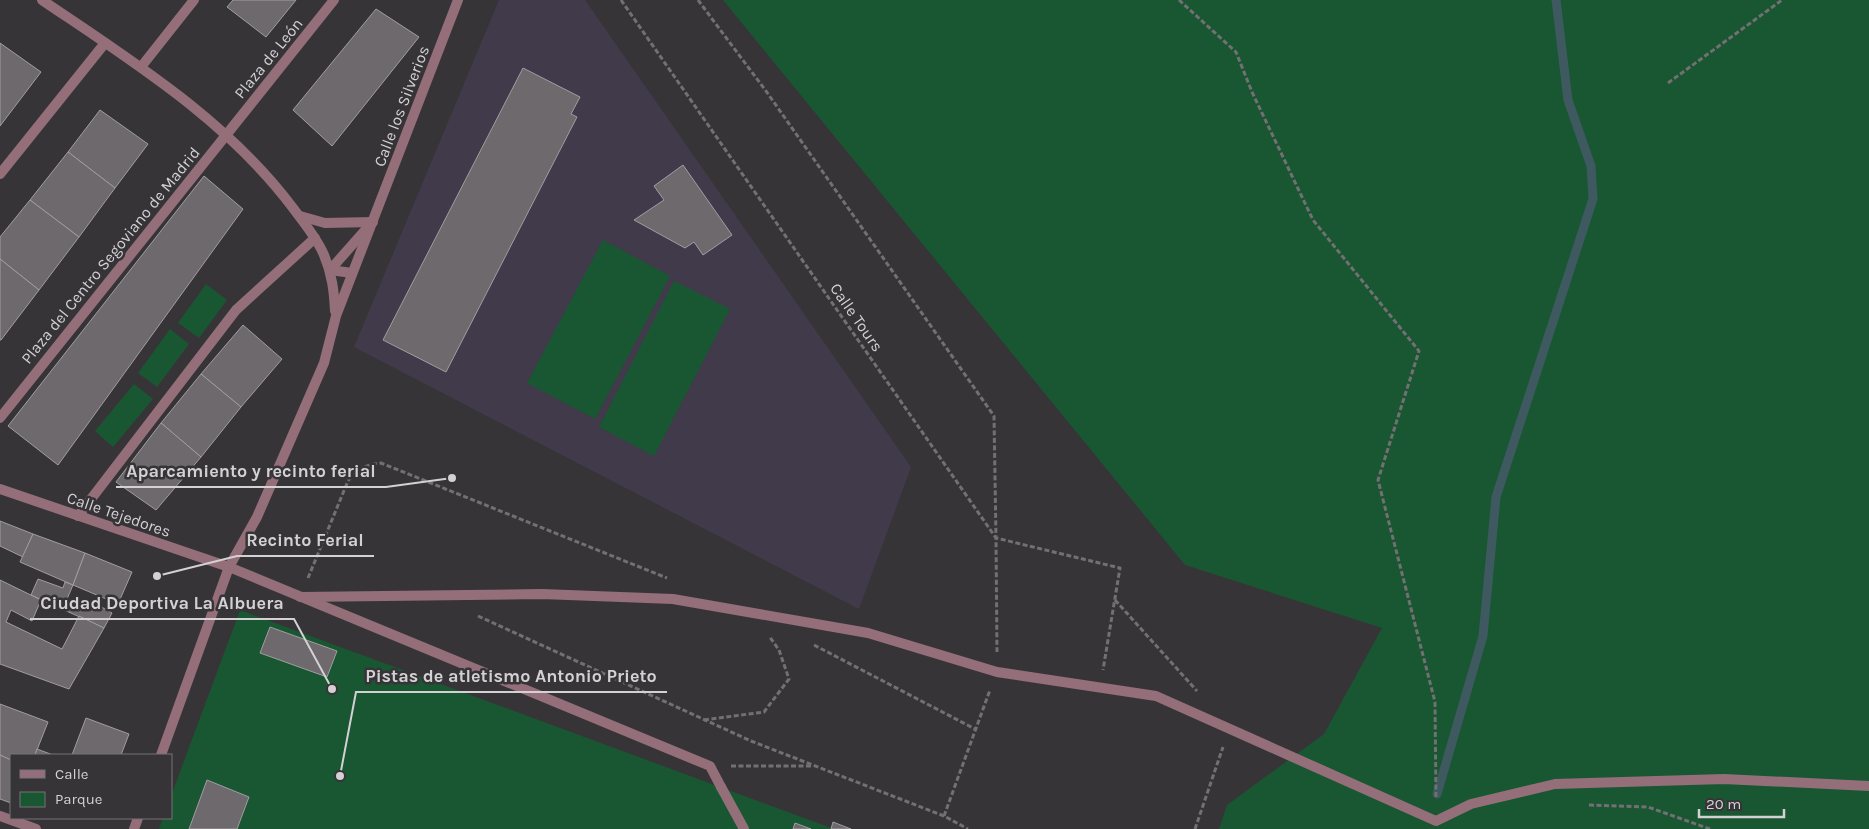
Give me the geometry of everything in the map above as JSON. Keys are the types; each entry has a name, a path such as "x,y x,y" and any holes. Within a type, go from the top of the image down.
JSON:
{"street":[{"path":"42,0 141,67 226,134 276,185 315,238 330,270 334,284 336,316"},
{"path":"141,67 194,0"},
{"name":"Plaza de León","path":"226,134 334,0"},
{"name":"Calle los Silverios","path":"161,754 229,567 257,517 320,372 336,316 458,0"},
{"path":"0,174 106,43"},
{"name":"Plaza del Centro Segoviano de Madrid","path":"0,418 226,134"},
{"path":"299,216 325,223 373,222"},
{"name":"Calle los Silverios","path":"330,270 343,252 373,222"},
{"path":"78,516 236,310 315,238"},
{"path":"330,270 352,273"},
{"name":"Calle Tejedores","path":"0,489 229,567 710,766"},
{"path":"300,597 542,594 673,599 868,633 997,672 1156,696 1436,821 1471,804 1554,784 1724,779 1869,786"},
{"path":"710,766 744,829"},
{"path":"0,816 36,829"}],"path":[{"name":"Calle Tours","path":"621,0 996,538"},
{"path":"698,0 766,91 994,416 997,672 944,816"},
{"path":"1179,0 1236,52 1252,92 1313,220 1419,351 1378,480 1435,702 1436,821"},
{"path":"1668,82 1782,0"},
{"path":"300,597 348,481 354,471 366,465 381,462 674,581"},
{"path":"996,538 1120,568 1100,688"},
{"path":"704,720 764,712 789,679 779,650 754,613"},
{"path":"474,614 704,720 944,816 968,829"},
{"path":"811,643 975,729"},
{"path":"710,766 815,766"},
{"path":"1583,804 1648,808 1710,829"}],"shaded area":[{"path":"499,0 585,0 911,467 859,609 354,347"}],"green space":[{"path":"723,0 1869,0 1869,829 1219,829 1227,805 1324,734 1382,628 1185,565"},
{"path":"603,240 670,276 595,419 527,383"},
{"path":"674,281 730,309 654,456 599,427"},
{"path":"206,284 227,300 199,338 178,323"},
{"path":"170,329 189,344 157,387 138,373"},
{"path":"134,384 153,399 113,447 95,431"},
{"path":"240,610 834,829 159,829 163,819 172,819 172,793"}],"building":[{"path":"233,0 296,0 266,37 227,7"},
{"path":"376,9 419,37 332,146 293,110"},
{"path":"0,43 41,72 0,126"},
{"path":"523,68 580,97 571,114 577,117 446,372 383,340"},
{"path":"100,110 148,144 115,188 68,152"},
{"path":"68,152 115,188 79,237 30,200"},
{"path":"683,165 732,235 703,255 694,242 685,248 634,220 664,200 654,186"},
{"path":"204,176 243,209 58,465 8,426"},
{"path":"30,200 79,237 39,290 0,259 0,237"},
{"path":"0,259 39,290 1,340 0,340"},
{"path":"243,325 282,359 241,407 201,374"},
{"path":"201,374 241,407 201,457 161,423"},
{"path":"161,423 201,457 156,510 116,482"},
{"path":"0,521 33,534 23,557 0,546"},
{"path":"33,534 85,553 73,585 20,562"},
{"path":"85,553 132,572 118,604 73,585"},
{"path":"38,579 63,588 65,582 73,585 67,599 86,608 91,601 112,613 104,628 31,595"},
{"path":"0,580 41,600 32,621 11,610 6,622 62,649 79,616 104,628 69,689 0,664"},
{"path":"270,627 337,651 327,677 260,653"},
{"path":"0,704 48,722 35,754 10,754 10,760 0,755"},
{"path":"86,718 129,734 121,754 72,754"},
{"path":"37,749 50,754 35,754"},
{"path":"0,755 10,760 10,803 0,799"},
{"path":"207,780 249,797 237,829 189,829"},
{"path":"833,822 851,829 831,829"},
{"path":"795,823 811,829 793,829"}],"waterway":[{"path":"1437,794 1483,636 1496,497 1593,199 1591,166 1568,100 1556,0"}],"place":[{"name":"Aparcamiento y recinto ferial","path":"452,478"},
{"name":"Recinto Ferial","path":"157,576"},
{"name":"Ciudad Deportiva La Albuera","path":"332,689"},
{"name":"Pistas de atletismo Antonio Prieto","path":"340,776"}]}
